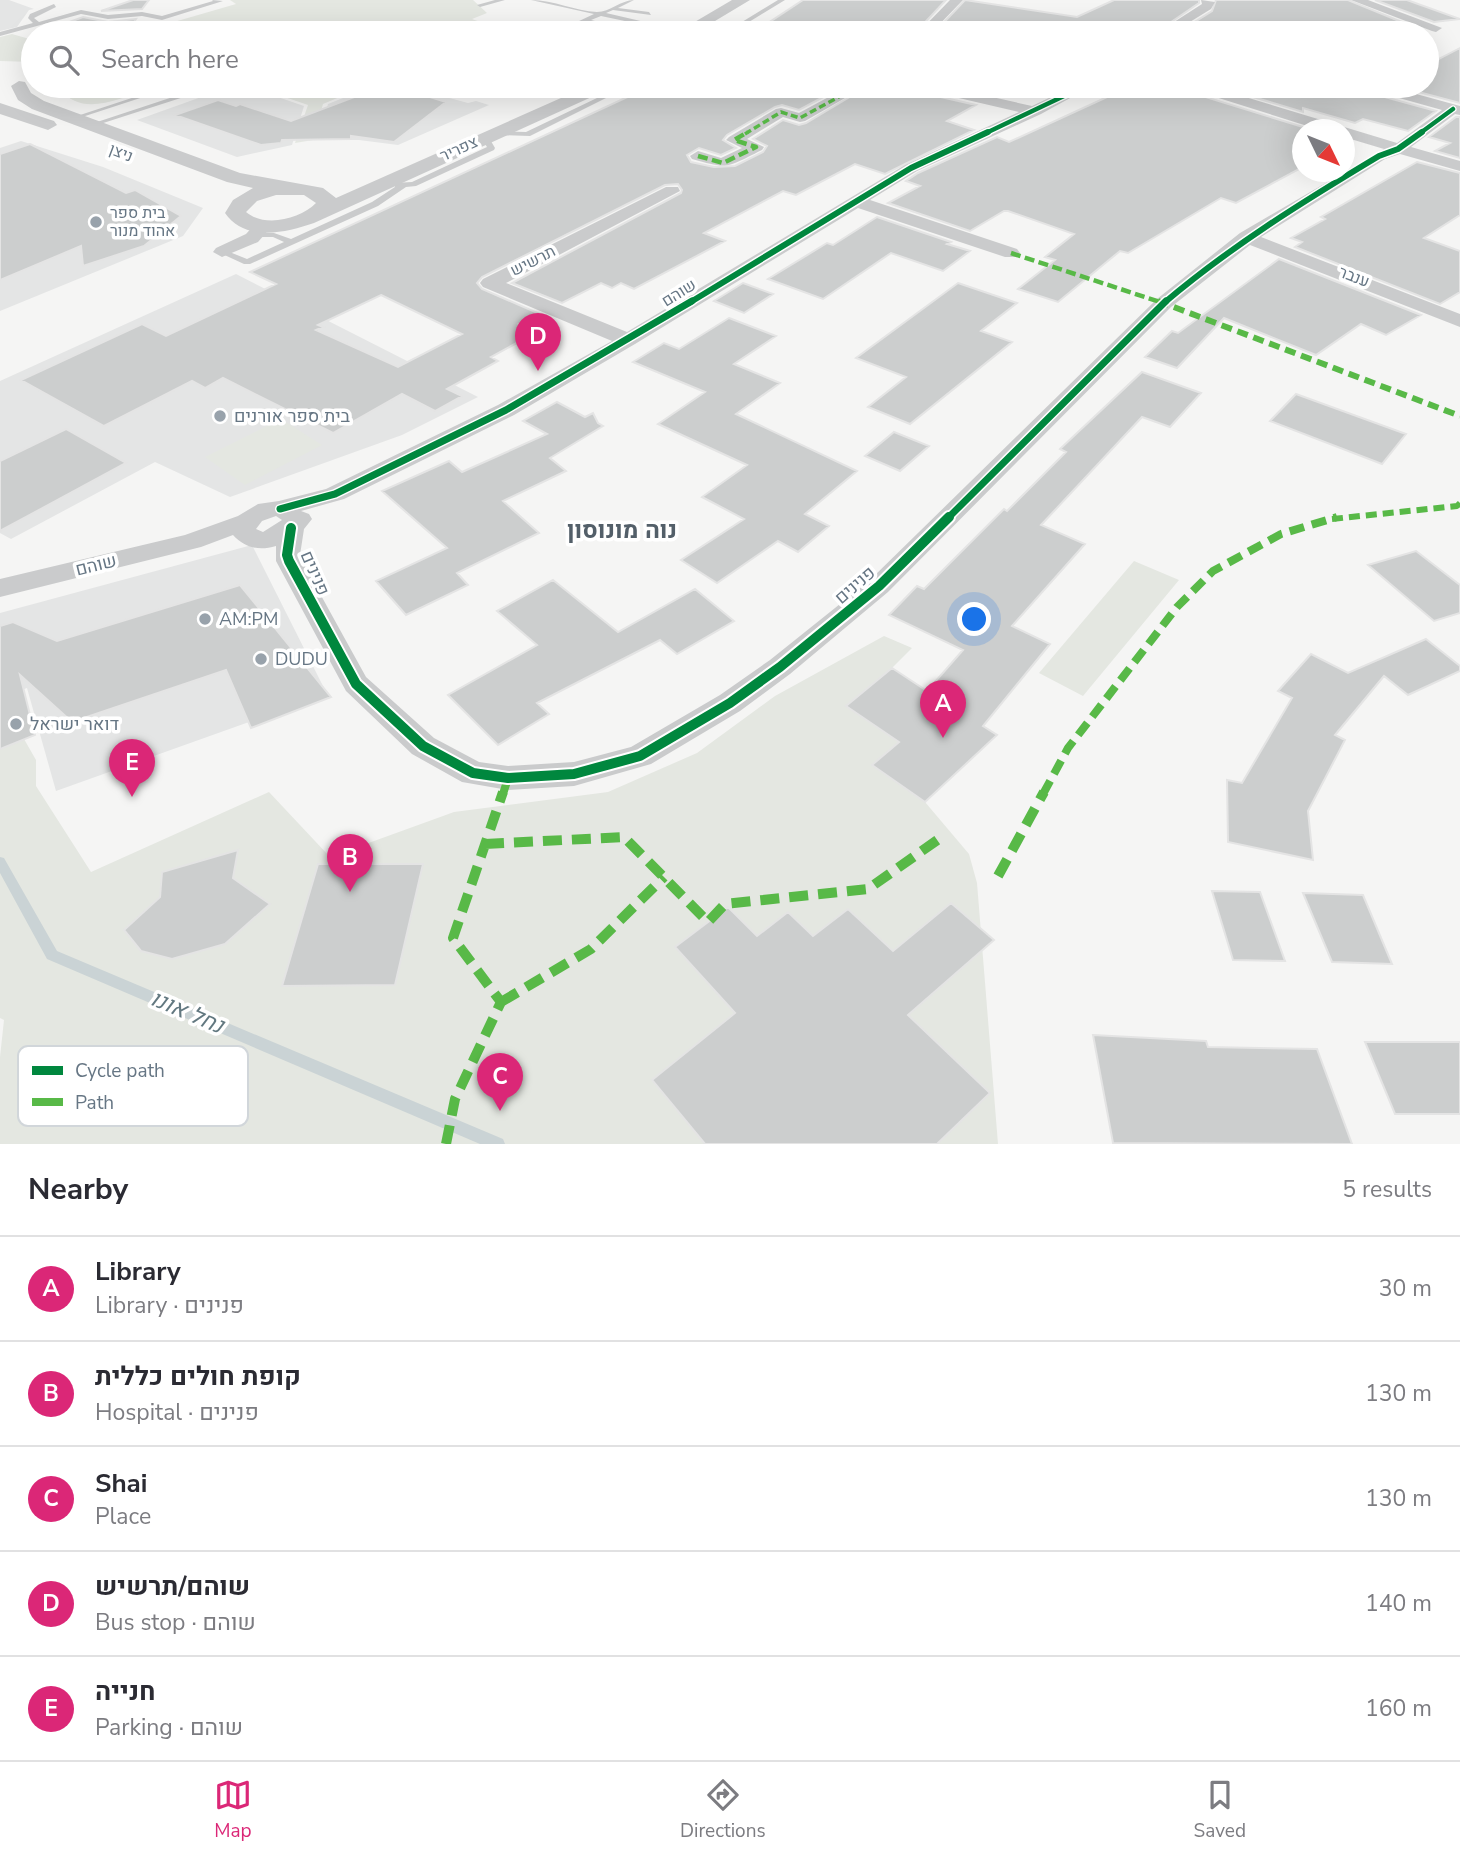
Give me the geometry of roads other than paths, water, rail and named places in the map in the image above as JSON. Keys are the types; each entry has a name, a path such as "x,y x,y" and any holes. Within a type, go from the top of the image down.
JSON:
{"street":[{"path":"706,21 743,0"},
{"path":"729,21 766,0"},
{"path":"936,21 957,0"},
{"path":"1186,21 1208,6 1207,0"},
{"path":"1357,0 1416,21"},
{"name":"ניצן","path":"0,96 12,81 21,91"},
{"name":"ניצן","path":"27,98 83,122 234,178 293,188"},
{"name":"צפריר","path":"259,230 291,224 317,214 344,187 548,98"},
{"name":"צפריר","path":"293,188 344,187 375,195 571,98"},
{"path":"698,156 723,163 756,147 734,140 781,112 800,118 837,98"},
{"path":"978,98 1035,111"},
{"name":"שוהם","path":"289,520 335,494 506,410 628,340 911,168 1061,98"},
{"path":"1234,98 1302,119"},
{"path":"1414,98 1456,110"},
{"name":"ניצן","path":"0,108 204,184 226,196 237,207 236,215 240,220 259,230"},
{"name":"פנינים","path":"289,520 287,555 301,588 356,684 423,746 473,773 508,778 574,775 640,756 730,703 879,586 1164,303 1206,265 1245,237 1379,156 1398,149 1456,110"},
{"path":"1355,135 1460,166"},
{"path":"237,207 256,195 293,188 326,197 327,204 317,214"},
{"name":"תרשיש","path":"628,340 490,283 672,191"},
{"path":"855,201 1012,253"},
{"path":"222,252 259,230"},
{"name":"ענבר","path":"1245,237 1370,282 1460,321"},
{"path":"253,533 256,513 289,520"},
{"name":"שוהם","path":"0,588 192,541 253,533"},
{"name":"פנינים","path":"253,533 287,555"}],"lane":[{"path":"49,21 81,12 108,18 142,14 162,18 220,1 215,0"},
{"path":"480,5 502,0"},
{"path":"534,0 630,21"},
{"path":"587,20 631,0"},
{"path":"650,0 668,2"},
{"path":"747,21 782,0"},
{"path":"34,21 32,15 54,6"},
{"path":"614,8 649,14"},
{"path":"587,20 591,21"},
{"path":"0,34 21,28"},
{"path":"83,122 141,98"},
{"path":"83,122 173,98"},
{"path":"222,252 247,262 290,242 375,195 413,184 491,148 490,136 527,134 602,98"},
{"path":"375,195 403,185"},
{"path":"259,230 290,242"}],"waterway":[{"name":"נחל אונו","path":"0,862 52,955 498,1144"}],"place":[{"name":"בית ספר אהוד מנור","path":"96,222"},
{"name":"שוהם/תרשיש","path":"538,371"},
{"name":"בית ספר אורנים","path":"220,416"},
{"name":"AM:PM","path":"205,619"},
{"name":"DUDU","path":"261,659"},
{"name":"דואר ישראל","path":"16,724"},
{"name":"Library","path":"943,738"},
{"name":"חנייה","path":"132,797"},
{"name":"קופת חולים כללית","path":"350,892"},
{"name":"Shai","path":"500,1111"}],"district":[{"name":"נוה מונוסון","path":"622,530"}]}
